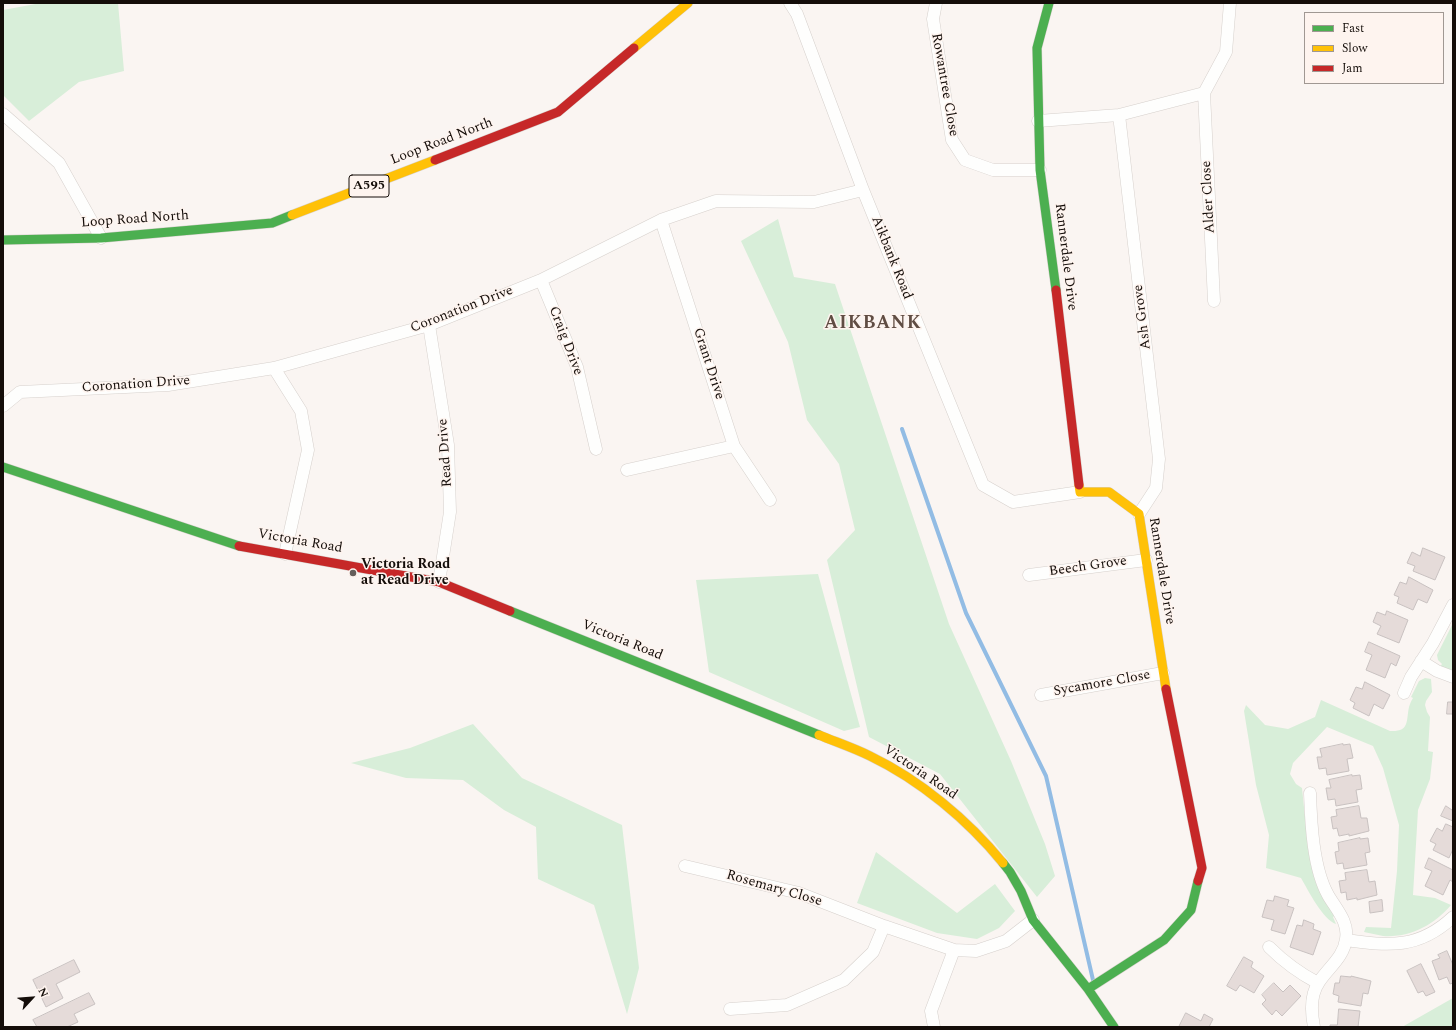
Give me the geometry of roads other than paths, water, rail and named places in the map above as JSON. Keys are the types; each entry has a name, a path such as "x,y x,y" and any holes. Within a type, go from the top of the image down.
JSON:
{"main road":[{"name":"Loop Road North","path":"3,240 101,238 272,223 558,112 688,3"},
{"name":"Rannerdale Drive","path":"1049,3 1037,48 1040,170 1065,359 1080,492 1109,492 1139,514 1163,674 1202,868 1191,910 1164,940 1088,989"},
{"name":"Victoria Road","path":"3,467 239,546 439,582 870,756 897,771 929,793 961,818 993,852 1010,872 1021,891 1033,920 1088,989 1114,1027"}],"street":[{"name":"Aikbank Road","path":"790,3 798,14 863,190 983,485 1013,502 1080,492"},
{"name":"Rowantree Close","path":"936,3 933,19 952,140 965,160 993,170 1040,170"},
{"path":"1038,121 1119,115 1204,93 1226,52 1230,3"},
{"name":"Alder Close","path":"1204,93 1214,301"},
{"path":"3,114 59,163 101,238"},
{"name":"Ash Grove","path":"1119,115 1159,459 1156,488 1139,514"},
{"name":"Coronation Drive","path":"3,406 20,392 168,386 274,368 429,325 541,280 661,220 716,201 814,202 863,190"},
{"name":"Grant Drive","path":"661,220 734,446 770,500"},
{"name":"Craig Drive","path":"541,280 577,367 596,449"},
{"name":"Read Drive","path":"429,325 448,445 450,512 439,582"},
{"path":"274,368 300,411 308,450 284,554"},
{"path":"627,470 734,446"},
{"name":"Beech Grove","path":"1029,575 1146,560"},
{"path":"1404,693 1453,605"},
{"path":"1421,661 1437,671 1453,677"},
{"name":"Sycamore Close","path":"1041,695 1163,674"},
{"path":"1310,793 1311,821 1315,851 1322,881 1328,895 1338,909 1347,931 1344,950 1318,983 1314,992 1311,1010 1314,1027"},
{"name":"Rosemary Close","path":"685,866 799,893 884,926 954,950 976,951 1006,941 1033,920"},
{"path":"1346,940 1391,945 1412,941 1436,930 1453,917"},
{"path":"730,1009 787,1005 844,980 873,952 884,926"},
{"path":"1269,947 1284,962 1302,975 1318,983"},
{"path":"934,1027 931,1011 954,950"}],"waterway":[{"path":"902,429 966,613 1046,776 1093,980"}],"place":[{"name":"Victoria Road at Read Drive","path":"353,573"}],"district":[{"name":"AIKBANK","path":"873,324"}]}
